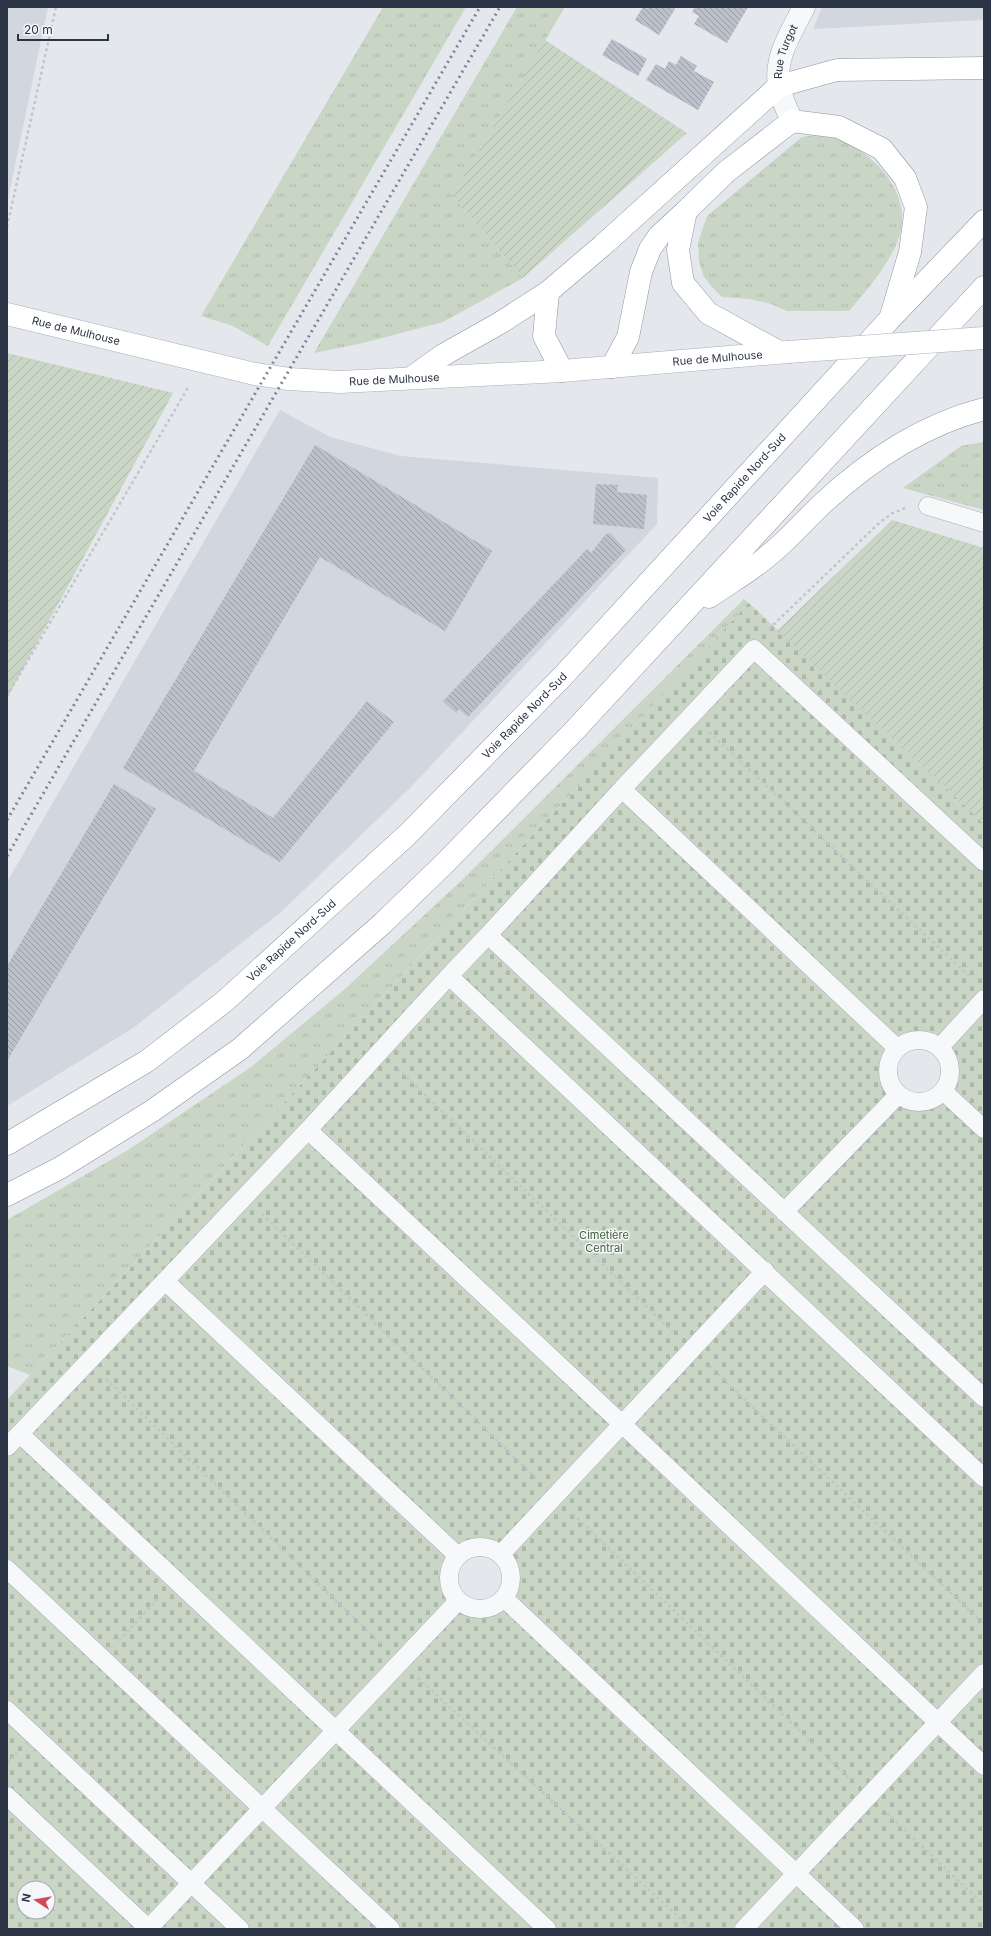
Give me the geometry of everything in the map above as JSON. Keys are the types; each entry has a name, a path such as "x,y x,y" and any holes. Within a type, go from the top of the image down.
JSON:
{"main road":[{"path":"411,378 443,355 500,323 548,292 602,246 779,86 838,70 984,68"},
{"path":"612,367 628,337 641,272 650,249 659,236 726,172 792,121 839,127 882,149 905,178 916,207 910,252 889,320"},
{"path":"686,210 678,250 683,283 708,313 783,352"},
{"name":"Voie Rapide Nord-Sud","path":"7,1144 147,1061 213,1010 280,952 408,834 563,676 889,320 984,221"},
{"path":"7,1195 60,1168 145,1115 240,1049 339,963 446,863 574,731 984,287"},
{"path":"548,292 544,336 562,370"},
{"name":"Rue de Mulhouse","path":"7,314 255,374 289,379 340,382 612,367 783,352 984,338"},
{"path":"678,617 769,555 822,504 866,466 928,429 966,414 984,409"}],"street":[{"name":"Rue Turgot","path":"792,121 779,86 782,51 804,7"}],"lane":[{"path":"928,506 984,522"},
{"path":"7,1447 308,1130 622,789 754,649 984,862"},
{"path":"622,789 897,1048"},
{"path":"488,935 984,1398"},
{"path":"449,976 984,1478"},
{"path":"940,1047 984,999"},
{"path":"910,1040 926,1040 940,1047 949,1060 951,1076 943,1091 930,1101 914,1102 898,1095 889,1080 889,1063 897,1048 910,1040"},
{"path":"943,1091 984,1129"},
{"path":"784,1212 898,1095"},
{"path":"308,1130 984,1766"},
{"path":"501,1554 765,1271"},
{"path":"165,1281 458,1556"},
{"path":"20,1434 547,1929"},
{"path":"487,1547 501,1554 510,1568 511,1584 504,1598 490,1608 474,1610 458,1601 449,1588 449,1571 458,1556 471,1548 487,1547"},
{"path":"7,1569 391,1929"},
{"path":"504,1598 855,1929"},
{"path":"7,1796 148,1929 458,1601"},
{"path":"744,1929 984,1673"},
{"path":"7,1710 240,1929"}],"path":[{"path":"7,227 56,7"},
{"path":"7,696 204,362"},
{"path":"754,649 773,624 878,524 901,509 913,506 928,506"},
{"path":"691,716 972,979"},
{"path":"244,1197 984,1905"},
{"path":"103,1660 175,1579"}],"shaded area":[{"path":"7,7 48,7 7,204"},
{"path":"822,7 984,7 984,20 813,29"},
{"path":"280,410 330,437 401,456 658,478 657,524 411,787 281,912 133,1028 7,1106 7,882"}],"green space":[{"path":"383,7 466,7 268,346 233,326 201,316"},
{"path":"517,7 565,7 452,196 523,278 443,322 363,343 314,353"},
{"path":"545,40 687,133 523,278 452,196"},
{"path":"815,135 844,141 868,156 888,177 895,189 900,202 902,216 901,230 898,240 887,262 872,284 849,311 787,311 771,304 750,299 722,297 703,275 699,261 698,243 707,216 802,137"},
{"path":"7,353 173,393 7,698"},
{"path":"984,442 984,510 903,488 961,446"},
{"path":"892,520 984,548 984,824 777,631"},
{"path":"744,599 749,603 30,1375 7,1366 7,1220 128,1150 251,1067 346,988 463,879"},
{"name":"Cimetière Central","path":"749,603 984,824 984,1929 7,1929 7,1400","holes":["910,1040 926,1040 937,1045 948,1059 951,1071 950,1077 944,1089 936,1096 926,1101 916,1101 906,1098 897,1092 891,1083 889,1070 892,1055 898,1047","487,1547 501,1555 509,1568 511,1584 504,1599 490,1608 474,1609 458,1601 449,1588 449,1571 458,1556 471,1548"]}],"building":[{"path":"643,7 647,9 648,7 672,7 675,9 659,35 635,20"},
{"path":"695,7 748,7 727,43 694,24 699,16 692,12"},
{"path":"612,39 647,59 638,76 602,55"},
{"path":"681,56 697,66 694,71 714,82 698,110 646,80 656,64 665,69 669,61 676,65"},
{"path":"315,445 492,551 445,631 320,557 194,771 273,818 367,701 394,722 280,862 123,768"},
{"path":"596,484 618,485 617,492 647,495 644,529 593,524"},
{"path":"610,533 626,550 468,717 459,709 456,713 443,701 587,549 591,553 605,535"},
{"path":"114,784 156,809 7,1061 7,966"}],"railway":[{"path":"7,820 480,7"},
{"path":"7,856 500,7"}]}
